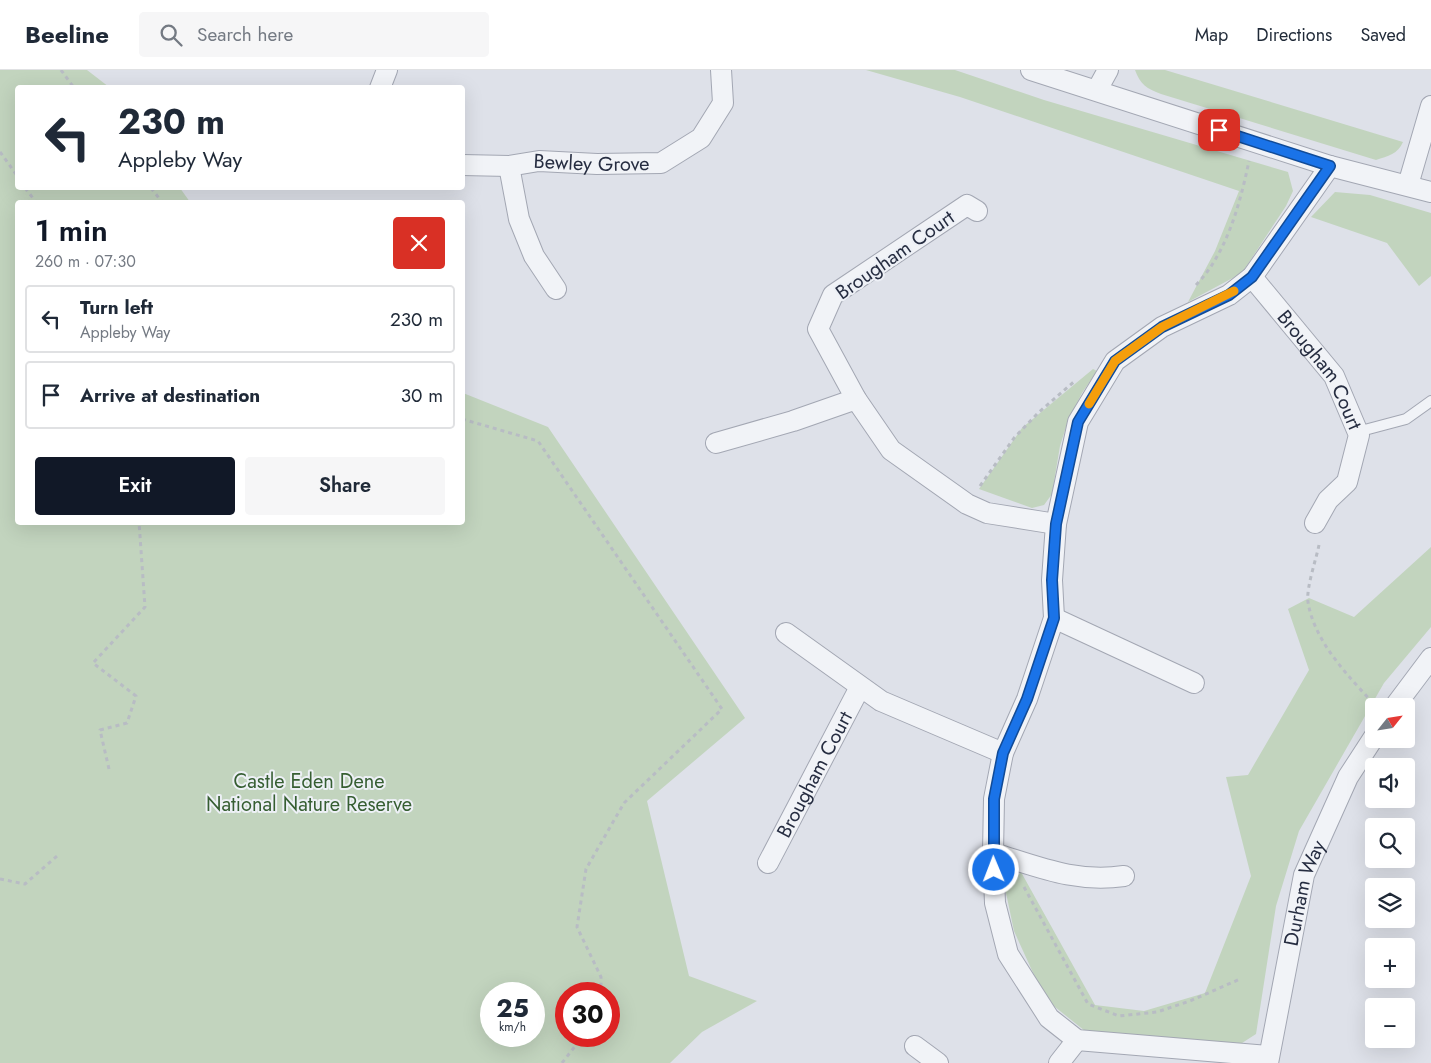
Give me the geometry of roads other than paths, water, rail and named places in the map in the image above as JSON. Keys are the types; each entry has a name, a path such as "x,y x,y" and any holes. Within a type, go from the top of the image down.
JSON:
{"street":[{"path":"381,85 387,70"},
{"name":"Bewley Grove","path":"465,165 509,166 539,160 597,164 661,163 701,138 723,103 721,70"},
{"path":"1031,70 1330,166 1431,192"},
{"path":"1097,90 1108,70"},
{"path":"1408,185 1431,106"},
{"path":"509,166 519,219 534,256 556,289"},
{"path":"1268,1059 1077,1040 1049,1018 1008,954 995,903 993,853 994,799 1003,753 1027,699 1054,618 1052,580 1056,524 1078,422 1115,361 1162,327 1229,295 1252,277 1330,166"},
{"name":"Brougham Court","path":"977,211 967,205 833,295 818,329 856,399 891,450 967,504 987,513 1056,524"},
{"name":"Brougham Court","path":"1252,277 1334,376 1359,436 1347,482 1328,500 1315,523"},
{"path":"716,443 793,421 856,399"},
{"path":"1054,618 1194,683"},
{"name":"Brougham Court","path":"786,633 881,701 1003,753"},
{"path":"1401,698 1431,658"},
{"name":"Brougham Court","path":"768,863 860,686"},
{"name":"Durham Way","path":"1268,1059 1304,875 1348,777 1367,748"},
{"path":"993,853 1068,876 1108,878 1124,876"},
{"path":"1059,1063 1077,1040"},
{"path":"914,1046 938,1063"}],"lane":[{"path":"1357,432 1406,419 1431,401"}],"park label":[{"name":"Castle Eden Dene National Nature Reserve","path":"309,792"}]}
